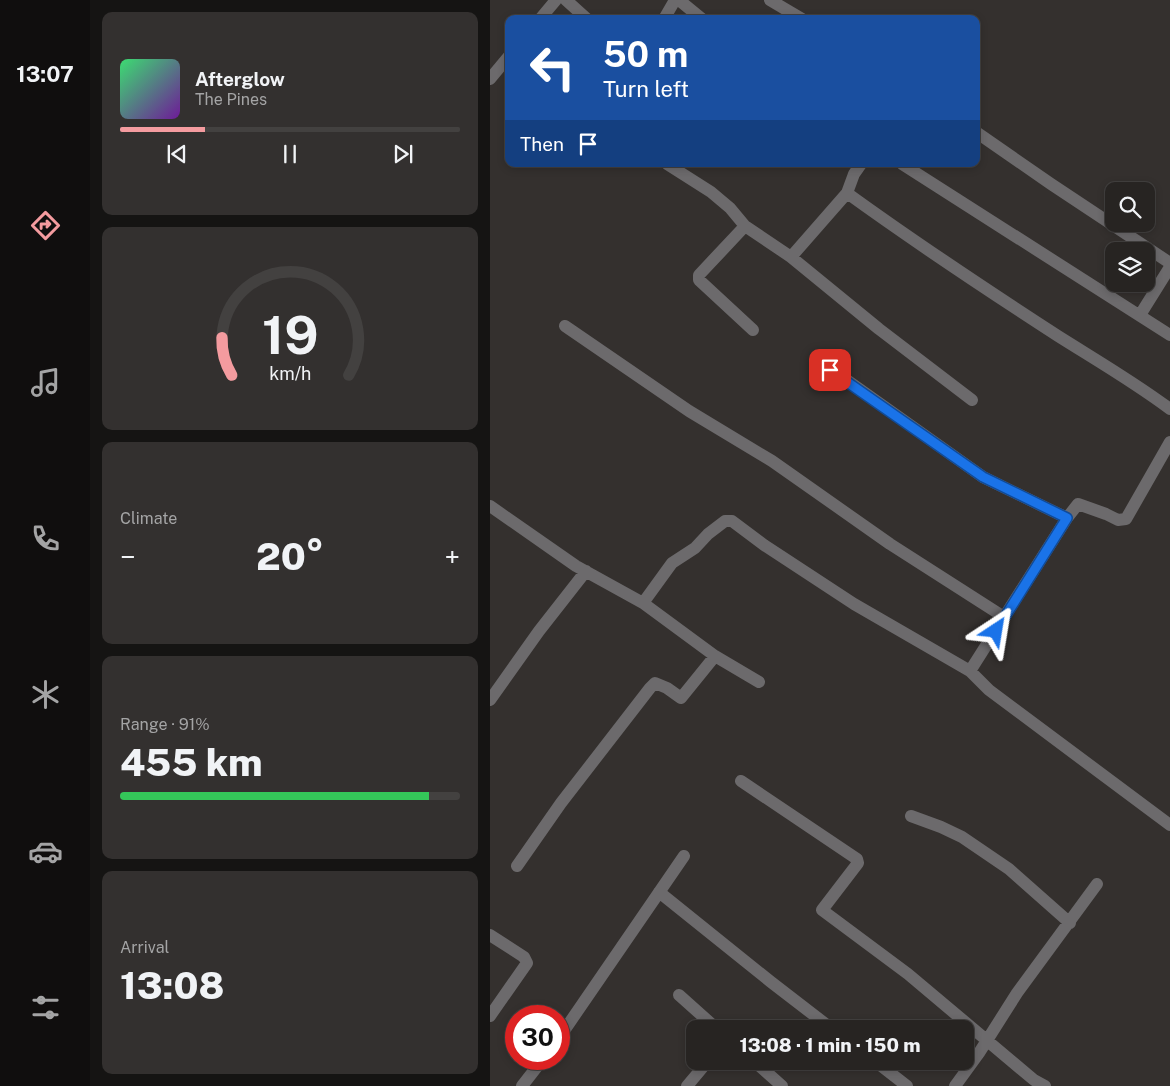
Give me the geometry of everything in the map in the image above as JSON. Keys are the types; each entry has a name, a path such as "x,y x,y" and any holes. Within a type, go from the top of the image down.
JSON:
{"street":[{"path":"543,15 556,0"},
{"path":"566,0 583,15"},
{"path":"666,15 675,0"},
{"path":"679,0 697,15"},
{"path":"770,0 795,15"},
{"path":"490,79 505,61"},
{"path":"980,135 1170,262"},
{"path":"672,167 711,192 730,208 745,226 791,258 879,329 972,400"},
{"path":"791,258 847,193 854,174 859,167"},
{"path":"907,167 1170,335"},
{"path":"847,193 953,267 1061,338 1138,385 1170,409"},
{"path":"745,226 699,275 699,280 753,330"},
{"path":"1140,315 1170,267"},
{"path":"565,326 689,411 772,461 890,544 1004,617"},
{"path":"830,370 983,477 1067,518"},
{"path":"970,671 1067,518 1078,504 1118,520 1126,519 1170,442"},
{"path":"490,506 586,571 643,603 716,656 759,682"},
{"path":"643,603 672,563 695,548 725,520 732,521 764,545 854,604 970,671 990,690 1170,825"},
{"path":"490,700 539,631 586,571"},
{"path":"517,866 561,803 650,688 655,683 667,688 680,698 716,656"},
{"path":"741,781 857,859 858,863 822,910 908,974 1034,1080 1045,1086"},
{"path":"911,816 962,837 1009,869 1070,923"},
{"path":"570,1022 684,856"},
{"path":"955,1086 988,1040 1017,993 1097,884"},
{"path":"659,892 820,1020"},
{"path":"490,935 524,957 527,963 490,1016"},
{"path":"679,995 707,1020"},
{"path":"522,1086 534,1070"},
{"path":"686,1086 700,1070"},
{"path":"764,1070 782,1086"},
{"path":"887,1070 907,1086"}],"route":[{"path":"830,370 983,477 1067,518 996,631"}]}
